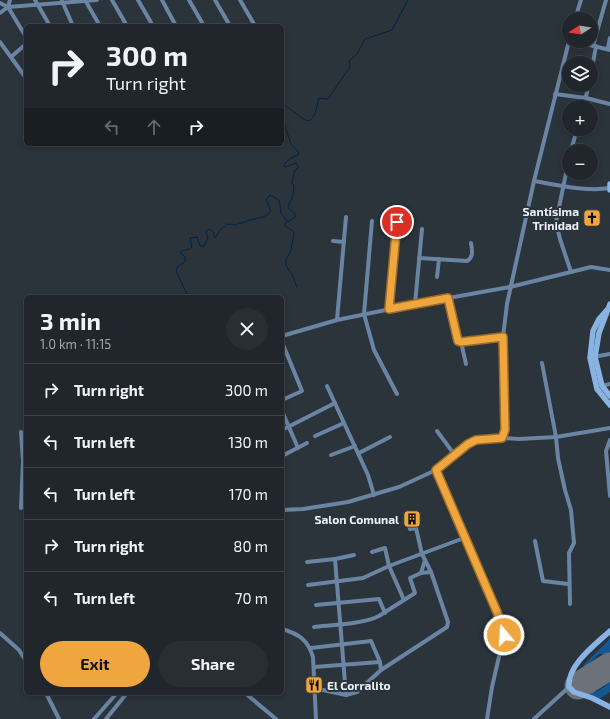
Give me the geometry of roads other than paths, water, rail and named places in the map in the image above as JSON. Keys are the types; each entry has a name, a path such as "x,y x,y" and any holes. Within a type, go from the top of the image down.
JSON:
{"main road":[{"path":"610,304 607,310 599,318 593,331 593,357 597,389 610,405"},
{"path":"593,357 602,386 610,396"},
{"path":"610,631 582,658 570,674 568,680 569,687 574,692 592,698 610,707"}],"street":[{"path":"8,7 10,0"},
{"path":"0,13 8,7 37,2 97,0"},
{"path":"112,0 127,24"},
{"path":"138,0 152,24"},
{"path":"162,0 175,24"},
{"path":"189,0 203,24"},
{"path":"215,0 229,24"},
{"path":"240,0 254,24"},
{"path":"578,12 581,0"},
{"path":"598,31 606,0"},
{"path":"62,1 73,24"},
{"path":"85,1 99,24"},
{"path":"37,2 49,24"},
{"path":"0,3 8,7 24,34"},
{"path":"598,47 609,49 610,38"},
{"path":"0,42 24,75"},
{"path":"12,57 24,46"},
{"path":"502,438 505,430 503,337 510,286 567,48"},
{"path":"586,98 587,92"},
{"path":"555,94 586,98 610,104"},
{"path":"564,180 556,222 571,272"},
{"path":"534,181 563,186 602,189 610,188"},
{"path":"337,320 346,217"},
{"path":"372,221 364,314 374,350 397,394"},
{"path":"389,309 397,222"},
{"path":"415,304 422,229"},
{"path":"333,241 344,242"},
{"path":"419,258 467,261 471,259 471,243"},
{"path":"437,277 439,259"},
{"path":"284,335 337,320 510,286 591,267 610,270"},
{"path":"448,298 458,341 461,342 466,364"},
{"path":"461,342 503,337"},
{"path":"284,347 302,391 284,399"},
{"path":"593,357 610,354"},
{"path":"542,363 556,437 558,458 571,510 574,543 569,553 568,584 570,604"},
{"path":"602,386 610,384"},
{"path":"327,386 368,475 374,495"},
{"path":"284,429 335,403"},
{"path":"284,416 298,448"},
{"path":"315,436 344,424"},
{"path":"284,510 302,509 348,502 399,487 436,470 462,448 476,440 556,437 610,428"},
{"path":"437,431 454,454"},
{"path":"21,432 23,461 21,508"},
{"path":"358,453 390,437"},
{"path":"610,440 606,450 610,496"},
{"path":"284,455 307,442"},
{"path":"331,455 355,446"},
{"path":"436,470 497,612 504,635 492,687 487,719"},
{"path":"314,688 346,695 357,692 381,670 447,627 448,622 431,572 422,554 416,528 410,529 407,517"},
{"path":"308,584 338,582 364,578 389,566 464,538"},
{"path":"535,541 543,581 568,584"},
{"path":"372,552 385,548 389,566 404,600"},
{"path":"307,562 354,555"},
{"path":"335,559 346,695"},
{"path":"421,573 425,560"},
{"path":"314,627 373,619 385,613 415,593 410,578 421,573 431,572"},
{"path":"316,605 379,599 385,613"},
{"path":"284,630 302,637 311,648 314,667 316,719"},
{"path":"0,633 19,650 24,658"},
{"path":"311,648 371,641 380,662 381,670"},
{"path":"314,667 380,662"},
{"path":"534,719 569,687"},
{"path":"47,695 59,718"},
{"path":"94,719 115,695"},
{"path":"106,719 125,695"},
{"path":"247,695 276,719"}],"waterway":[{"path":"284,104 305,120 309,121 312,119 319,98 328,99 350,68 349,61 357,54 365,39 392,30 408,0"},
{"path":"284,124 291,144 299,153 284,164 285,167 296,163 298,166 295,170 292,182 294,186 293,195 288,207 295,214 295,217 285,224 285,226 293,231 294,234 291,250 286,260 286,265 297,287"},
{"path":"187,295 176,271 178,266 185,262 185,257 180,252 192,247 190,238 197,237 200,246 204,246 208,238 206,231 208,229 213,231 215,238 220,230 228,224 236,225 238,223 243,223 248,220 267,215 271,211 266,200 270,195 279,200 281,213 287,221"}],"place":[{"name":"Santísima Trinidad","path":"592,218"},
{"name":"Salon Comunal","path":"412,519"},
{"name":"El Corralito","path":"314,685"}]}
